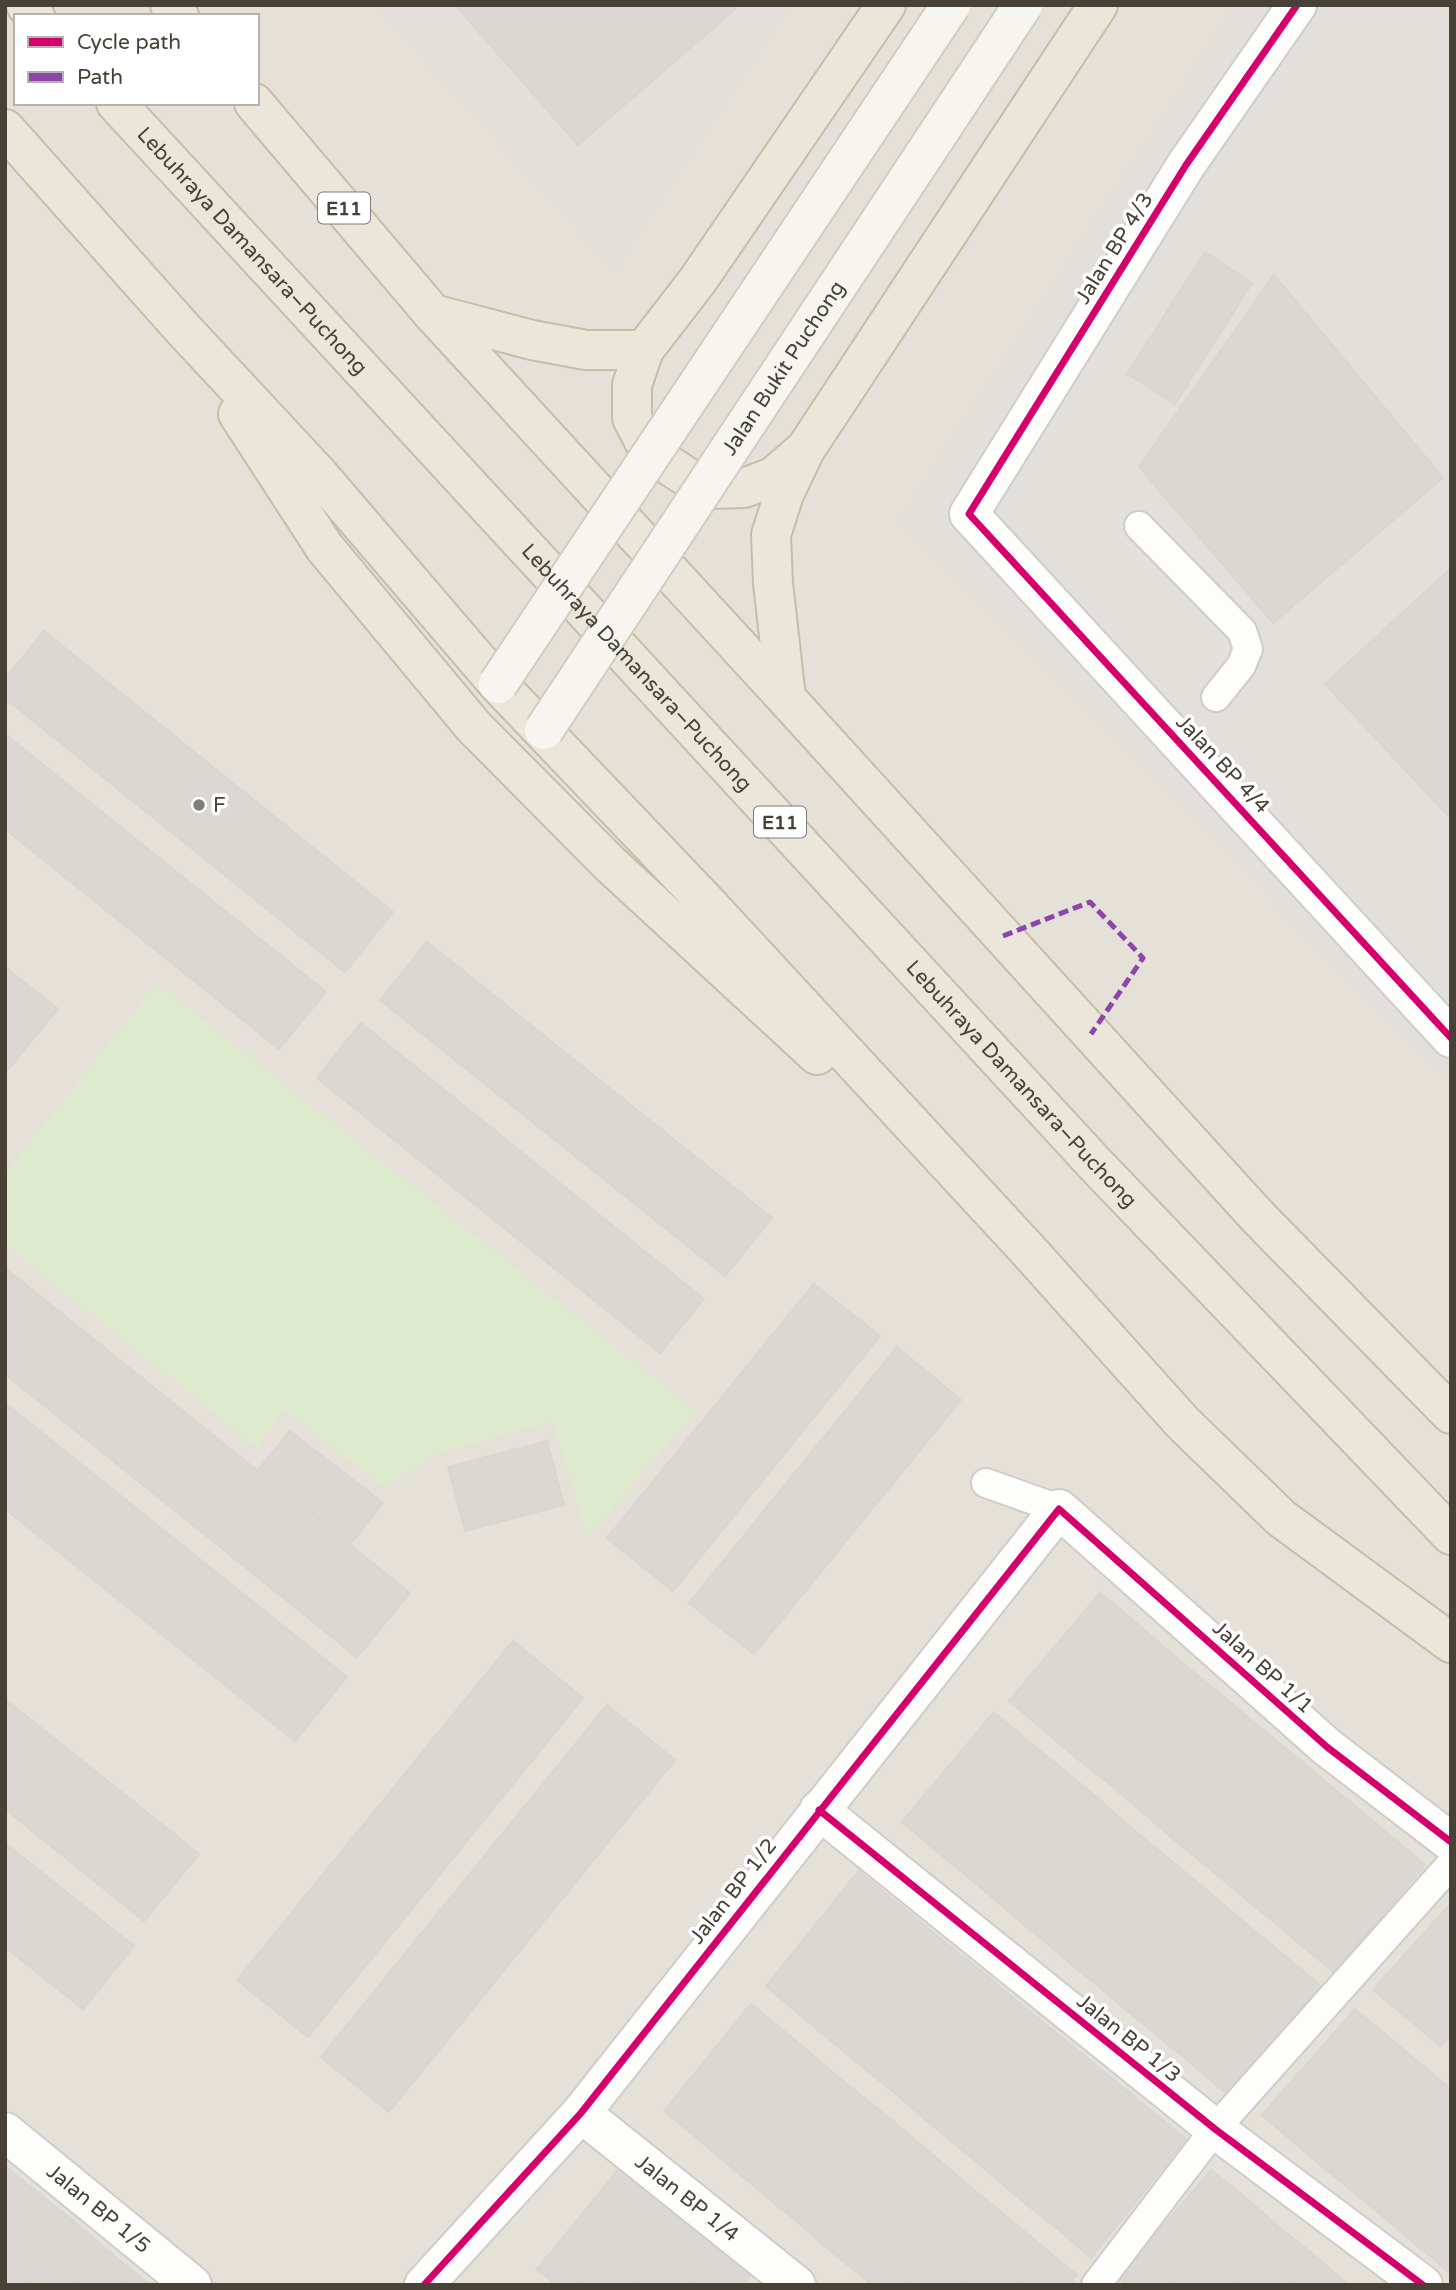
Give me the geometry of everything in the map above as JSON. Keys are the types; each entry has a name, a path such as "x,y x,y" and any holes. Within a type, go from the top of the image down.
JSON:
{"highway":[{"path":"805,450 773,477 744,488 712,489 664,462 644,441 632,418 632,385 644,350 698,280 886,5"},
{"path":"786,698 773,583 771,535 784,494 805,450 1098,5"},
{"name":"Lebuhraya Damansara–Puchong","path":"118,105 1096,1165 1451,1535"},
{"name":"E11","path":"256,105 433,314 1258,1217 1451,1414"},
{"path":"5,130 183,329 319,475 498,684 705,900 1027,1249 1183,1423 1280,1518 1451,1643"},
{"path":"433,314 532,340 586,350 644,350"},
{"path":"183,329 325,548 474,727 610,864 1027,1249"}],"main road":[{"path":"498,684 951,5"},
{"name":"Jalan Bukit Puchong","path":"544,730 1023,5"}],"street":[{"name":"Jalan BP 4/3","path":"969,514 1186,165 1297,5"},
{"name":"Jalan BP 4/4","path":"969,514 1451,1038"},
{"name":"Jalan BP 1/2","path":"424,2285 581,2113 1059,1510"},
{"name":"Jalan BP 1/1","path":"1059,1510 1327,1747 1451,1842"},
{"name":"Jalan BP 1/3","path":"819,1811 1215,2129 1423,2285"},
{"name":"Jalan BP 1/4","path":"581,2113 796,2285"},
{"name":"Jalan BP 1/5","path":"5,2132 192,2285"}],"lane":[{"path":"1139,526 1242,631 1248,649 1241,666 1216,697"},
{"path":"986,1483 1059,1510"},
{"path":"1096,2285 1215,2129 1451,1864"}],"shaded area":[{"path":"5,5 1451,5 1451,2285 5,2285"},
{"path":"376,5 788,5 615,268"},
{"path":"1237,5 1451,5 1451,1081 901,519"}],"green space":[{"path":"157,983 696,1411 588,1536 553,1421 432,1455 385,1488 284,1410 257,1448 5,1245 5,1174"}],"building":[{"path":"455,5 740,5 578,145"},
{"path":"1205,252 1252,283 1175,404 1127,374"},
{"path":"1274,275 1443,478 1273,623 1139,467"},
{"path":"1451,568 1451,819 1325,684"},
{"name":"F","path":"44,631 393,912 345,972 5,698 5,679"},
{"path":"5,734 326,992 279,1049 5,829"},
{"path":"427,942 772,1218 725,1276 380,1000"},
{"path":"5,967 58,1009 5,1073"},
{"path":"361,1023 704,1299 660,1353 317,1078"},
{"path":"5,1268 410,1593 357,1657 5,1374"},
{"path":"814,1284 880,1336 673,1591 607,1538"},
{"path":"897,1347 961,1400 754,1654 689,1603"},
{"path":"5,1403 347,1677 295,1741 5,1509"},
{"path":"290,1431 383,1503 351,1543 258,1470"},
{"path":"547,1441 564,1505 465,1531 448,1467"},
{"path":"1100,1593 1133,1620 1041,1728 1009,1701"},
{"path":"1133,1620 1165,1648 1074,1756 1041,1728"},
{"path":"513,1641 583,1698 308,2037 237,1980"},
{"path":"1165,1648 1197,1675 1107,1782 1074,1756"},
{"path":"1197,1675 1230,1702 1139,1809 1107,1782"},
{"path":"5,1699 199,1854 144,1921 5,1809"},
{"path":"1230,1702 1262,1729 1171,1837 1139,1809"},
{"path":"607,1705 675,1760 389,2112 321,2057"},
{"path":"994,1712 1027,1740 935,1850 902,1822"},
{"path":"1262,1729 1295,1756 1204,1864 1171,1837"},
{"path":"1027,1740 1060,1767 968,1877 935,1850"},
{"path":"1295,1756 1327,1783 1236,1891 1204,1864"},
{"path":"1060,1767 1093,1794 1000,1904 968,1877"},
{"path":"1327,1783 1360,1810 1269,1918 1236,1891"},
{"path":"1093,1794 1125,1822 1033,1932 1000,1904"},
{"path":"1360,1810 1392,1837 1301,1945 1269,1918"},
{"path":"1125,1822 1158,1850 1065,1959 1033,1932"},
{"path":"1392,1837 1425,1865 1334,1972 1301,1945"},
{"path":"5,1843 134,1946 83,2009 5,1947"},
{"path":"1158,1850 1191,1877 1098,1986 1065,1959"},
{"path":"859,1871 891,1898 798,2013 766,1986"},
{"path":"1191,1877 1224,1905 1131,2014 1098,1986"},
{"path":"891,1898 924,1925 831,2041 798,2013"},
{"path":"1451,1903 1451,1968 1407,2018 1373,1990"},
{"path":"1224,1905 1256,1932 1164,2041 1131,2014"},
{"path":"924,1925 957,1952 864,2068 831,2041"},
{"path":"1256,1932 1289,1959 1197,2068 1164,2041"},
{"path":"957,1952 990,1978 896,2094 864,2068"},
{"path":"1289,1959 1322,1987 1229,2096 1197,2068"},
{"path":"1451,1968 1451,2034 1440,2046 1407,2018"},
{"path":"990,1978 1022,2005 928,2122 896,2094"},
{"path":"751,2004 784,2031 697,2138 664,2111"},
{"path":"1022,2005 1055,2032 961,2149 928,2122"},
{"path":"1355,2009 1390,2038 1296,2144 1262,2115"},
{"path":"784,2031 816,2058 730,2166 697,2138"},
{"path":"1055,2032 1088,2059 993,2176 961,2149"},
{"path":"1390,2038 1423,2066 1330,2173 1296,2144"},
{"path":"816,2058 849,2086 762,2193 730,2166"},
{"path":"1088,2059 1120,2085 1026,2204 993,2176"},
{"path":"1423,2066 1451,2089 1451,2101 1364,2201 1330,2173"},
{"path":"1120,2085 1154,2113 1059,2230 1026,2204"},
{"path":"849,2086 882,2112 795,2220 762,2193"},
{"path":"1451,2101 1451,2168 1398,2229 1364,2201"},
{"path":"882,2112 914,2139 827,2248 795,2220"},
{"path":"1154,2113 1186,2139 1091,2258 1059,2230"},
{"path":"914,2139 947,2167 859,2274 827,2248"},
{"path":"623,2164 655,2190 579,2285 556,2285 537,2269"},
{"path":"5,2166 17,2176 5,2190"},
{"path":"947,2167 979,2194 906,2285 872,2285 859,2274"},
{"path":"1451,2168 1451,2236 1432,2258 1398,2229"},
{"path":"1211,2170 1246,2198 1172,2285 1127,2285 1119,2278"},
{"path":"17,2176 46,2199 5,2248 5,2190"},
{"path":"655,2190 688,2217 634,2285 579,2285"},
{"path":"979,2194 1012,2221 960,2285 906,2285"},
{"path":"1246,2198 1279,2227 1231,2285 1172,2285"},
{"path":"46,2199 76,2223 24,2285 5,2285 5,2248"},
{"path":"688,2217 721,2245 688,2285 634,2285"},
{"path":"1012,2221 1044,2248 1014,2285 960,2285"},
{"path":"76,2223 105,2248 74,2285 24,2285"},
{"path":"1279,2227 1314,2255 1289,2285 1231,2285"},
{"path":"1451,2236 1451,2274 1432,2258"},
{"path":"721,2245 753,2272 743,2285 688,2285"},
{"path":"105,2248 134,2272 123,2285 74,2285"},
{"path":"1044,2248 1077,2275 1069,2285 1014,2285"},
{"path":"1314,2255 1348,2285 1289,2285"},
{"path":"134,2272 150,2285 123,2285"}],"marked path":[{"path":"1003,936 1090,902 1143,958 1091,1034"}],"cycle path":[{"path":"1297,5 1186,165 969,514 1451,1038"},
{"path":"424,2285 581,2113 1059,1509 1327,1747 1451,1842"},
{"path":"819,1810 1215,2129 1423,2285"}],"place":[{"name":"F","path":"199,805"}]}
